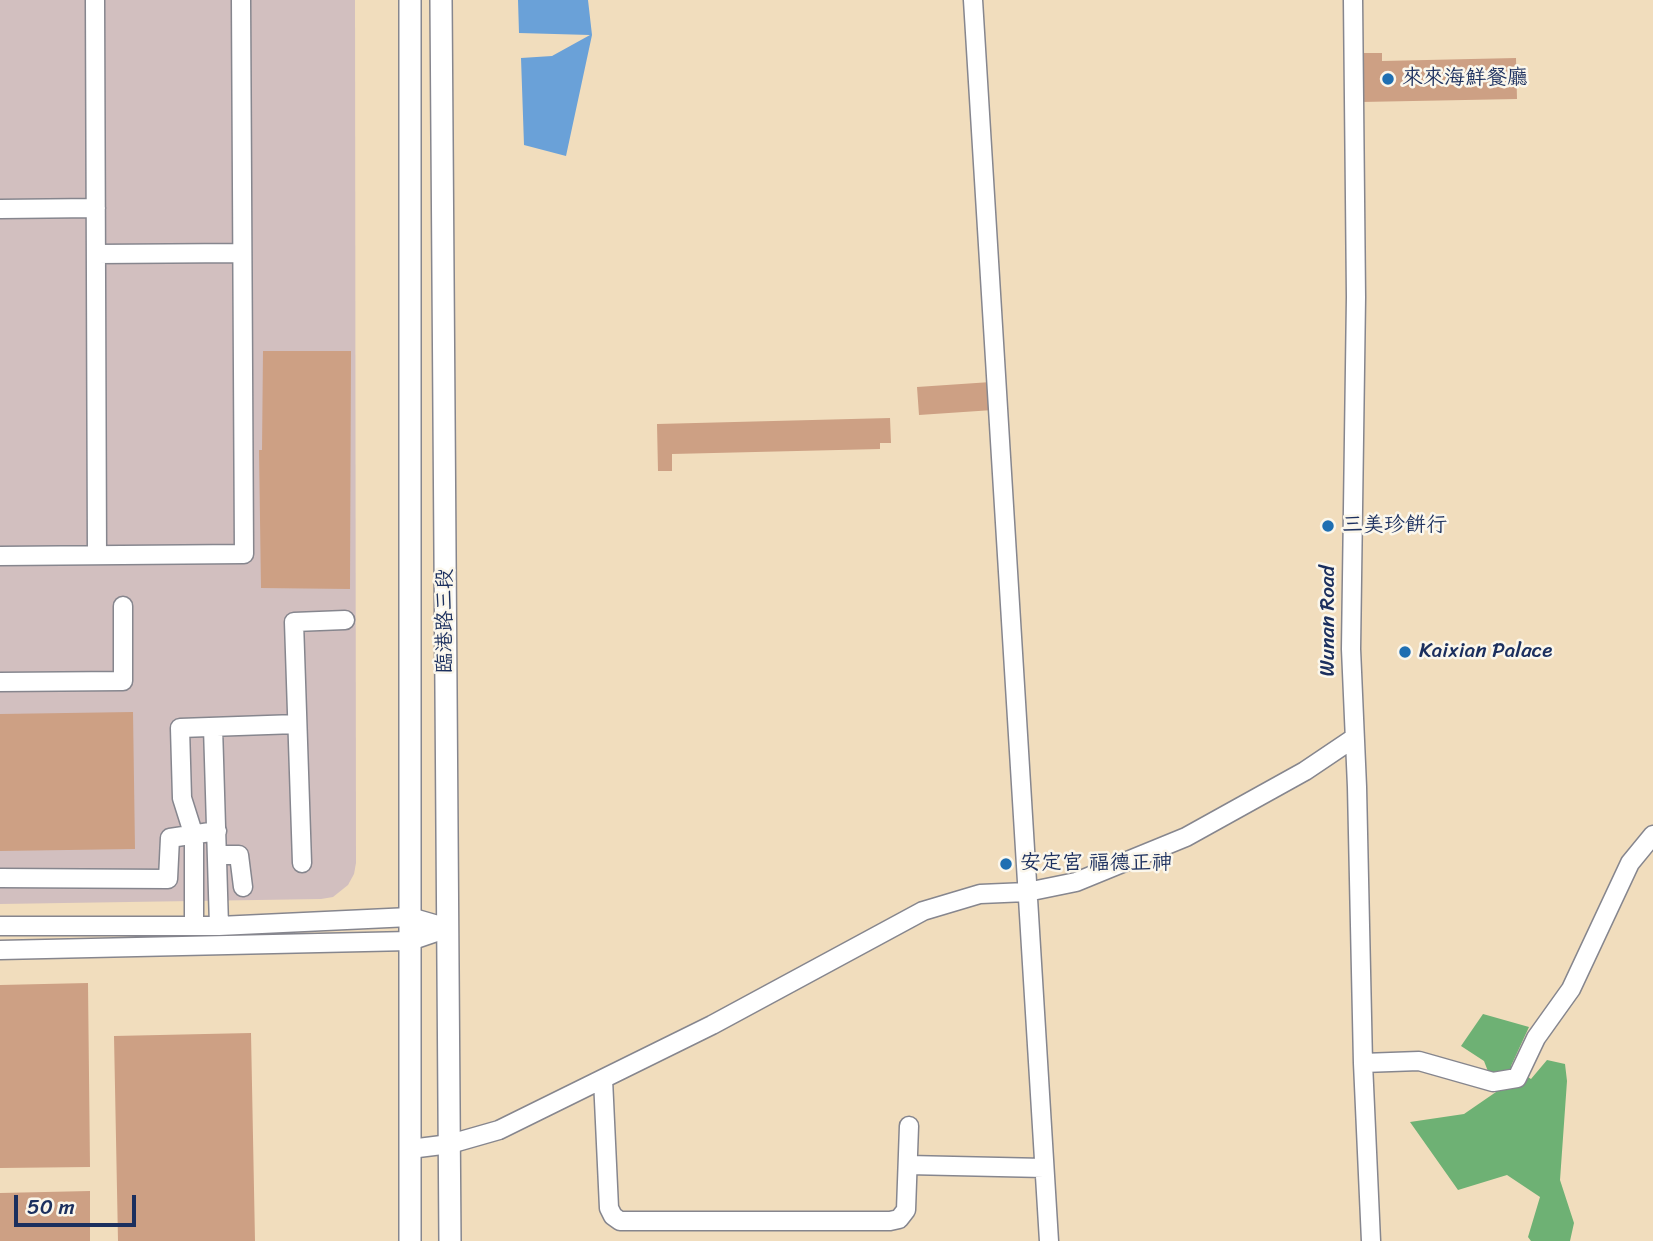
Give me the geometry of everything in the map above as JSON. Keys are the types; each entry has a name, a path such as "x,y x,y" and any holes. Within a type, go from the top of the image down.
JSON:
{"main road":[{"name":"臨港路三段","path":"410,0 410,1241"},
{"name":"臨港路三段","path":"441,0 450,1241"}],"street":[{"path":"95,0 97,555"},
{"path":"0,556 244,554 241,0"},
{"path":"973,0 1049,1241"},
{"name":"Wunan Road","path":"1353,0 1356,297 1351,649 1371,1241"},
{"path":"0,209 96,208"},
{"path":"96,254 242,253"},
{"path":"0,682 123,681 123,606"},
{"path":"302,863 294,622 345,620"},
{"path":"194,926 194,836 182,798 180,728 297,724"},
{"path":"214,727 219,926"},
{"path":"410,1149 450,1144 499,1130 712,1026 923,911 980,894 1027,892 1076,882 1186,837 1305,771 1354,738"},
{"path":"0,878 168,879 170,838 217,831"},
{"path":"1363,1063 1419,1060 1493,1082 1517,1078 1536,1038 1571,989 1630,863 1653,835"},
{"path":"218,855 239,855 243,887"},
{"path":"0,926 219,926 410,917 448,928"},
{"path":"0,950 410,941 448,928"},
{"path":"603,1079 609,1208 613,1216 620,1221 900,1219 906,1210 909,1126"},
{"path":"908,1165 1044,1168"}],"shaded area":[{"path":"0,0 355,0 356,863 348,885 333,897 0,904"}],"green space":[{"path":"1483,1014 1529,1027 1511,1066 1531,1079 1547,1060 1565,1064 1567,1081 1560,1180 1574,1223 1570,1241 1531,1241 1528,1237 1540,1197 1507,1175 1458,1190 1410,1122 1464,1114 1496,1092 1484,1061 1461,1046"}],"water":[{"path":"518,0 588,0 592,35 566,156 524,145 521,58 552,56 590,35 519,33"}],"building":[{"path":"1360,53 1382,53 1382,61 1516,58 1517,99 1361,102"},
{"path":"263,351 351,351 350,589 261,588 259,450 262,450"},
{"path":"991,382 993,410 919,415 917,387"},
{"path":"890,418 891,443 880,443 880,449 672,454 672,471 658,471 657,424"},
{"path":"133,712 135,849 0,851 0,714"},
{"path":"88,983 90,1167 0,1168 0,985"},
{"path":"251,1033 255,1241 118,1241 114,1036"},
{"path":"90,1191 90,1241 0,1241 0,1193"}],"place":[{"name":"來來海鮮餐廳","path":"1388,79"},
{"name":"三美珍餅行","path":"1328,526"},
{"name":"Kaixian Palace","path":"1405,652"},
{"name":"安定宮 福德正神","path":"1006,864"}]}
